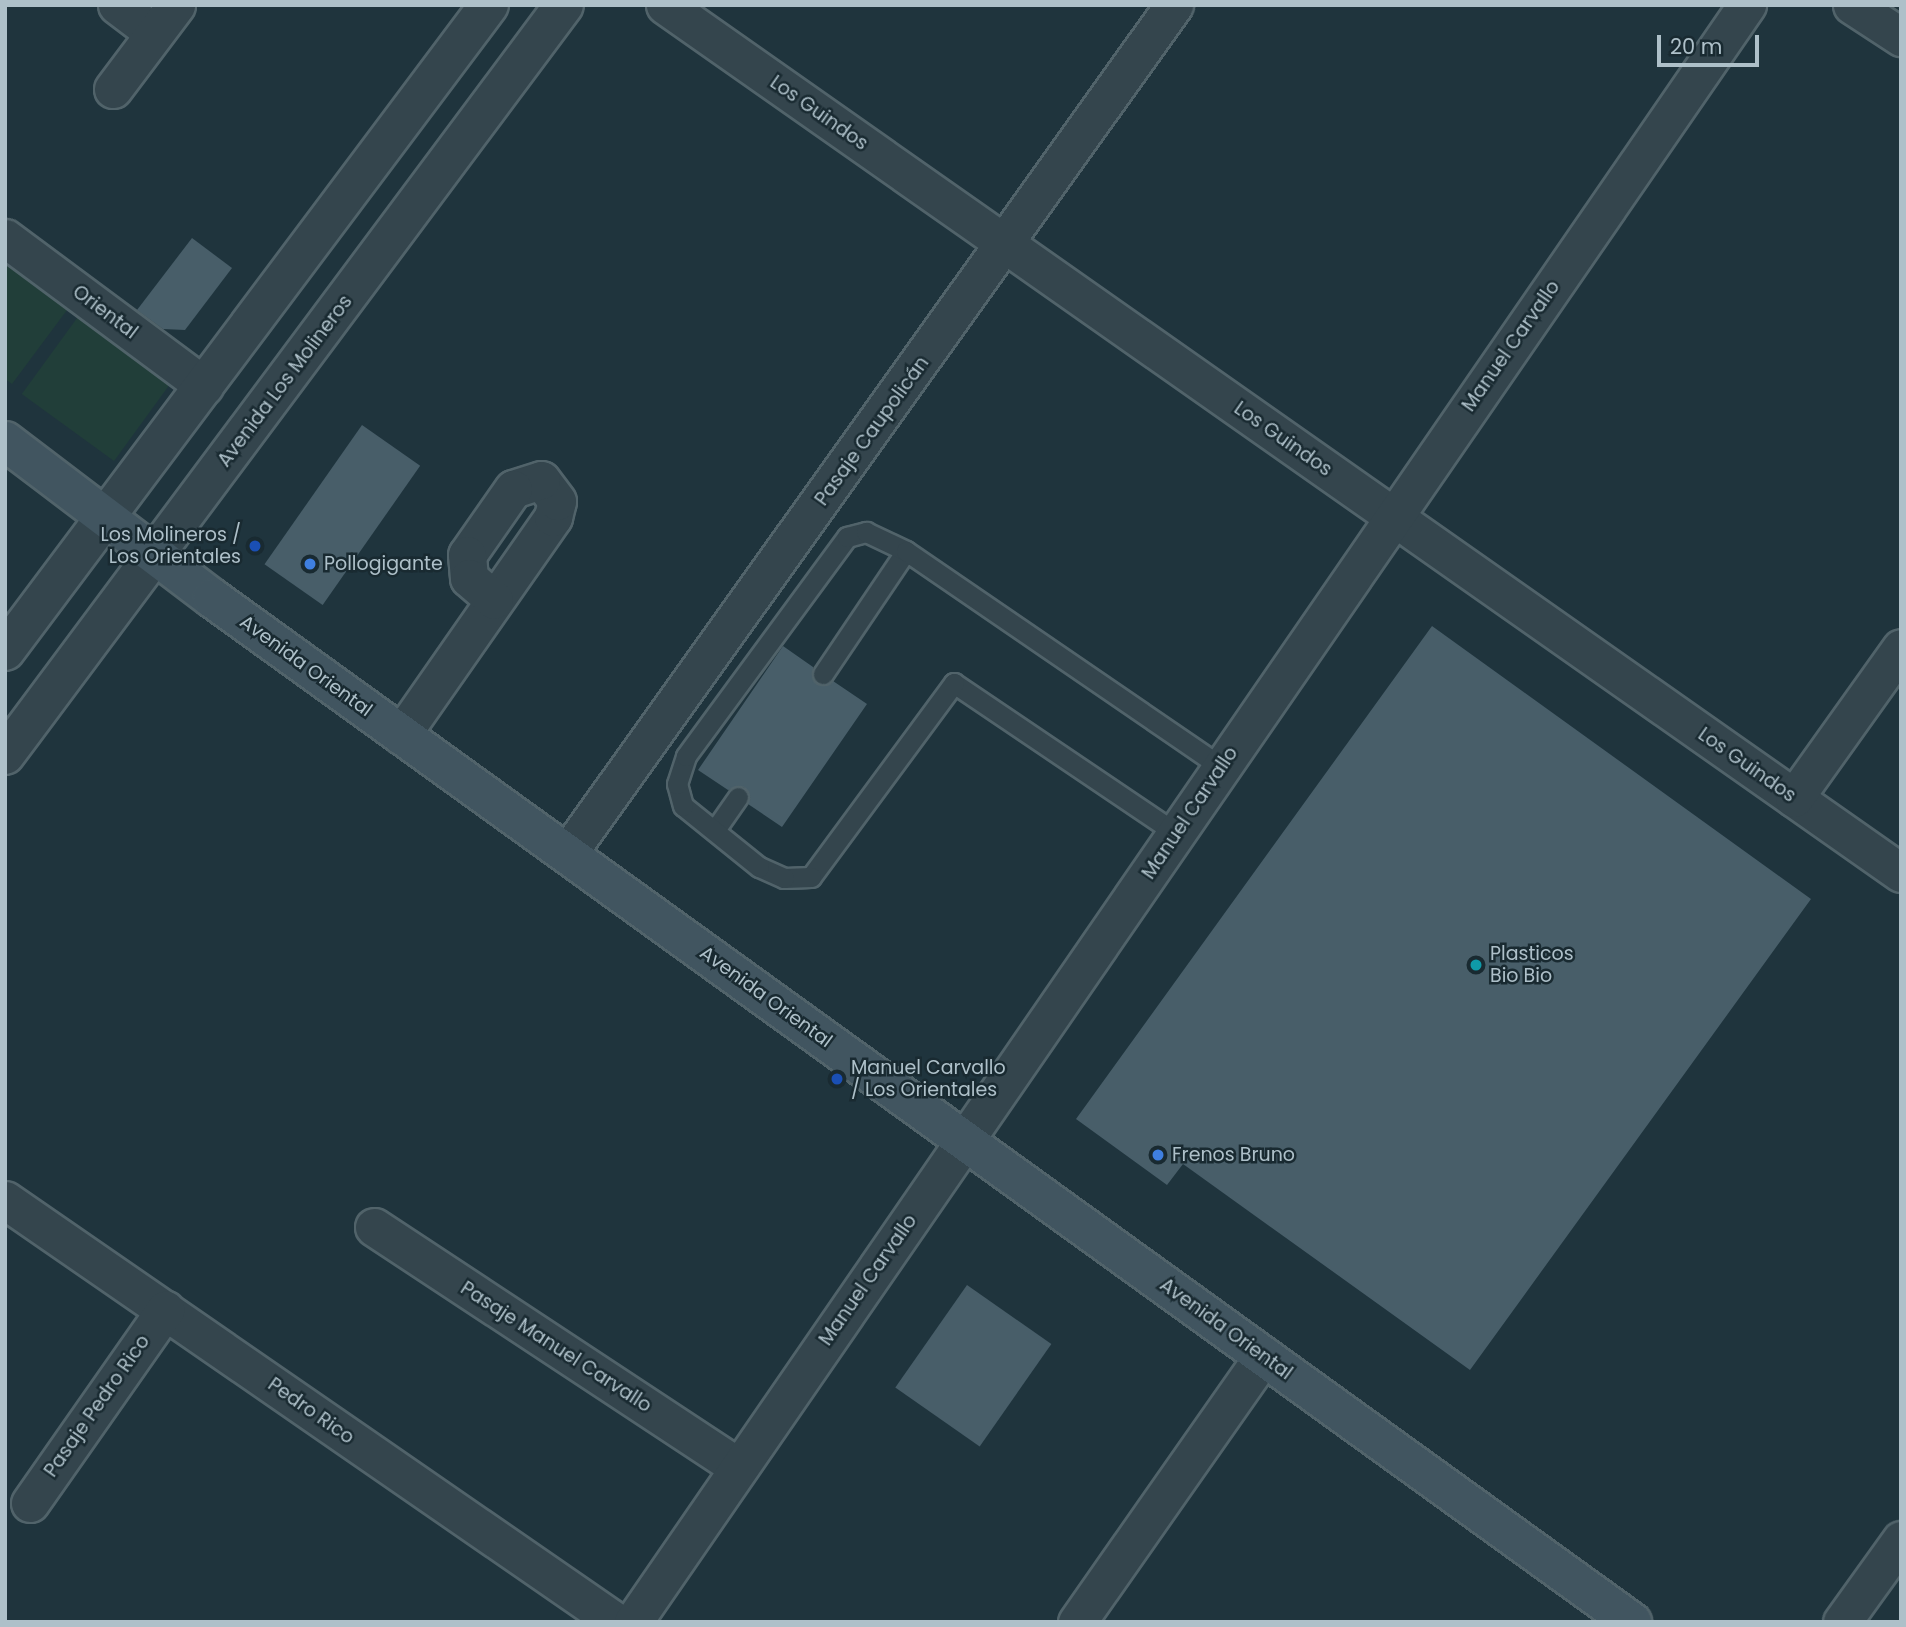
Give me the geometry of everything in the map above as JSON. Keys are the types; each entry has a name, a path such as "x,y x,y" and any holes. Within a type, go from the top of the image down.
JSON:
{"main road":[{"name":"Avenida Oriental","path":"5,442 401,734 1632,1622"}],"street":[{"path":"113,89 165,19 117,5"},
{"path":"5,651 489,5"},
{"name":"Avenida Los Molineros","path":"5,755 564,5"},
{"name":"Los Guindos","path":"665,5 1901,873"},
{"name":"Pasaje Caupolicán","path":"567,854 1006,244 1174,5"},
{"name":"Manuel Carvallo","path":"633,1622 1747,5"},
{"path":"1852,5 1901,37"},
{"name":"Oriental","path":"5,238 204,386"},
{"path":"401,734 494,600"},
{"path":"1794,798 1901,648"},
{"name":"Pedro Rico","path":"5,1200 616,1622"},
{"name":"Pasaje Manuel Carvallo","path":"373,1227 739,1468"},
{"name":"Pasaje Pedro Rico","path":"30,1503 165,1310"},
{"path":"1077,1622 1263,1356"},
{"path":"1842,1622 1901,1540"}],"lane":[{"path":"1176,833 954,683 811,877 771,874 683,806 677,784 686,756 847,537 878,535 906,551 1221,767"},
{"path":"823,674 906,551"},
{"path":"715,831 738,797"}],"green space":[{"path":"5,258 70,306 12,384 5,379"},
{"path":"80,314 172,381 114,461 22,394"}],"building":[{"path":"192,238 232,268 185,330 163,329 137,310"},
{"path":"362,425 420,466 323,605 264,564"},
{"name":"Plasticos Bio Bio","path":"1432,626 1811,899 1470,1370 1183,1164 1167,1185 1076,1119"},
{"path":"783,646 813,667 816,684 833,681 867,704 782,827 748,804 744,787 728,790 698,770"},
{"path":"967,1285 1051,1344 980,1446 895,1387"}],"place":[{"name":"Los Molineros / Los Orientales","path":"255,546"},
{"name":"Pollogigante","path":"310,564"},
{"name":"Plasticos Bio Bio","path":"1476,965"},
{"name":"Manuel Carvallo / Los Orientales","path":"837,1079"},
{"name":"Frenos Bruno","path":"1158,1155"}]}
